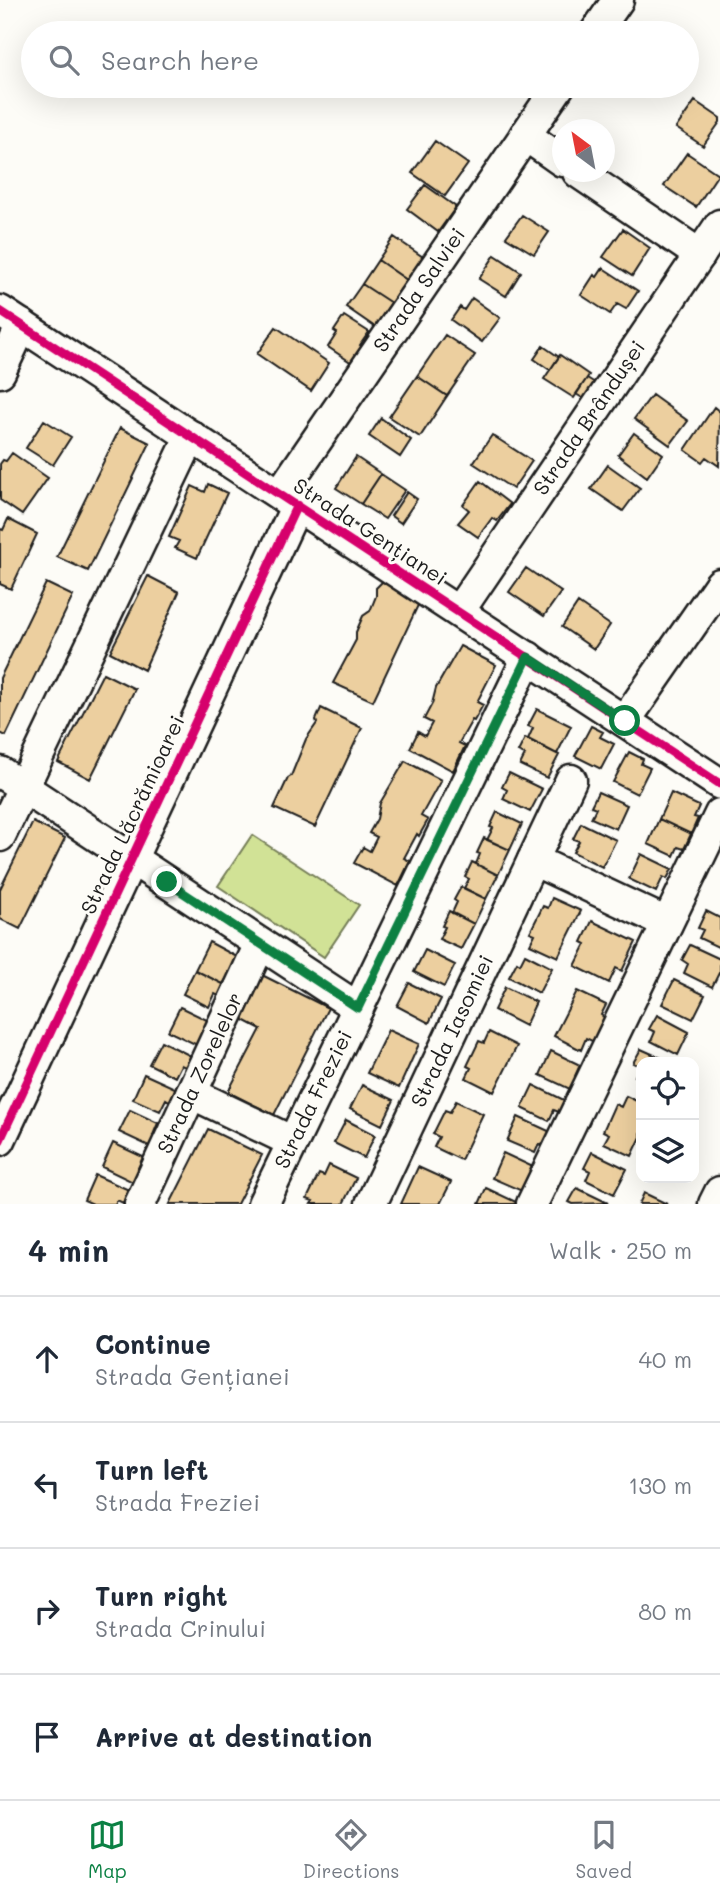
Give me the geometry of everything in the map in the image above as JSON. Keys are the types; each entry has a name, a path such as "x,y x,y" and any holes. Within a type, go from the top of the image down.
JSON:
{"street":[{"path":"604,21 618,0"},
{"name":"Strada Salviei","path":"289,500 551,98"},
{"path":"525,135 552,154"},
{"path":"593,182 700,255"},
{"name":"Strada Brândușei","path":"459,611 720,225"},
{"path":"0,372 11,318"},
{"name":"Strada Gențianei","path":"11,318 720,784"},
{"path":"0,836 12,780 191,436"},
{"name":"Strada Lăcrămioarei","path":"0,1140 131,859 289,500"},
{"path":"625,721 720,584"},
{"name":"Strada Freziei","path":"263,1204 528,657"},
{"path":"12,780 358,1008"},
{"name":"Strada Iasomiei","path":"371,1204 571,780"},
{"path":"532,1204 720,814"},
{"path":"533,860 667,923"},
{"name":"Strada Zorelelor","path":"140,1204 260,944"},
{"path":"191,1093 293,1142"},
{"path":"714,1204 720,1192"}],"green space":[{"path":"252,835 359,905 324,957 218,886"}],"building":[{"path":"695,101 720,118 703,146 676,128"},
{"path":"435,141 468,164 445,196 412,173"},
{"path":"687,153 718,174 696,207 664,186"},
{"path":"425,185 456,207 438,232 407,209"},
{"path":"522,215 549,232 534,254 506,237"},
{"path":"623,229 650,248 632,276 603,257"},
{"path":"394,237 423,257 407,280 378,260"},
{"path":"495,255 521,272 506,296 479,279"},
{"path":"378,260 407,280 391,303 362,284"},
{"path":"603,268 638,291 626,309 617,304 610,314 581,295 594,275 597,277"},
{"path":"362,284 391,303 375,327 346,307"},
{"path":"472,298 500,318 482,342 451,320 460,307 464,310"},
{"path":"344,316 369,332 360,345 365,349 355,365 328,347"},
{"path":"276,327 329,363 311,391 257,354"},
{"path":"445,335 475,355 447,396 417,376"},
{"path":"543,346 559,357 550,370 534,359"},
{"path":"560,355 589,375 574,398 544,379"},
{"path":"417,376 447,396 420,437 389,417"},
{"path":"587,378 595,383 584,399 576,394"},
{"path":"652,395 688,421 670,445 634,419"},
{"path":"714,407 720,412 719,466 706,457 702,462 685,450"},
{"path":"381,418 411,440 400,457 369,436"},
{"path":"44,420 71,437 53,465 26,448"},
{"path":"120,428 150,443 88,571 57,557"},
{"path":"634,433 663,454 647,477 618,455"},
{"path":"492,435 532,461 513,489 473,463"},
{"path":"12,453 48,478 22,515 0,500 0,464"},
{"path":"356,457 381,474 361,504 336,488"},
{"path":"608,465 640,488 623,511 591,489"},
{"path":"381,474 405,490 385,519 361,504"},
{"path":"480,481 510,504 497,521 492,518 478,537 458,523 469,510 463,505"},
{"path":"208,484 227,493 197,558 175,548 179,541 169,537 192,486 205,492"},
{"path":"407,492 417,499 401,523 391,516"},
{"path":"8,519 37,534 11,589 0,584 0,529 3,530"},
{"path":"526,568 561,592 544,616 509,592"},
{"path":"148,576 179,592 144,670 110,652"},
{"path":"383,581 420,601 373,701 333,683 356,640 356,632 363,616 370,611 376,588"},
{"path":"46,583 73,596 6,736 0,733 0,678"},
{"path":"578,603 610,625 594,649 562,627"},
{"path":"460,646 496,665 477,702 483,705 459,743 465,746 453,771 410,748 418,732 425,736 432,723 424,719 436,688"},
{"path":"103,673 135,689 90,779 58,762"},
{"path":"321,708 362,728 315,827 274,808 306,739 317,723"},
{"path":"537,709 571,726 557,754 528,739 533,728 528,726"},
{"path":"591,726 603,732 600,737 614,744 601,769 575,756"},
{"path":"525,738 559,755 547,778 520,765 525,755 518,752"},
{"path":"629,752 643,759 641,764 650,768 637,794 613,782"},
{"path":"405,761 441,780 421,816 428,820 404,858 410,861 398,886 354,863 363,847 370,851 377,837 369,833 377,819 380,803"},
{"path":"509,773 542,789 530,812 503,799 507,790 502,787"},
{"path":"598,792 627,805 616,829 591,818 596,808 591,806"},
{"path":"671,793 699,806 694,817 698,818 691,834 659,819"},
{"path":"497,812 522,824 510,850 487,840"},
{"path":"659,819 691,834 684,849 678,847 674,856 648,844"},
{"path":"33,822 65,838 20,929 0,919 0,889"},
{"path":"581,823 616,840 602,867 573,852 579,841 573,839"},
{"path":"484,838 510,850 498,875 476,864 480,854 477,853"},
{"path":"641,854 672,869 667,879 663,877 656,892 629,879"},
{"path":"472,862 498,875 486,899 464,888 469,879 465,877"},
{"path":"461,887 486,899 474,924 452,913 457,902 454,900"},
{"path":"552,898 581,911 558,957 530,944 535,934 530,932 543,906 548,908"},
{"path":"449,911 474,924 461,949 439,939"},
{"path":"706,911 720,918 720,948 699,938 703,930 698,928"},
{"path":"592,921 636,942 622,971 616,968 609,983 575,966 586,944 582,942"},
{"path":"209,942 239,958 223,984 195,970"},
{"path":"690,945 720,959 720,971 712,987 684,973 688,964 682,960"},
{"path":"425,950 455,965 444,987 414,972"},
{"path":"525,954 552,968 539,993 509,977"},
{"path":"195,970 227,986 221,997 215,994 209,1007 183,994"},
{"path":"258,973 328,1008 274,1115 228,1092 261,1029 236,1016"},
{"path":"674,980 705,995 693,1019 662,1004"},
{"path":"409,983 441,999 429,1023 397,1006"},
{"path":"505,987 536,1002 525,1026 494,1010"},
{"path":"577,991 606,1005 601,1015 605,1018 594,1042 586,1038 581,1050 554,1036"},
{"path":"180,1007 209,1021 199,1046 168,1031"},
{"path":"657,1015 689,1032 678,1055 651,1041 655,1032 649,1029"},
{"path":"388,1030 419,1044 399,1088 367,1073"},
{"path":"489,1032 517,1046 494,1092 466,1078 471,1068 467,1066 479,1041 484,1043"},
{"path":"161,1041 193,1057 188,1068 181,1065 175,1077 149,1064"},
{"path":"641,1049 659,1057 636,1057"},
{"path":"551,1051 580,1065 572,1090 540,1075"},
{"path":"144,1074 177,1089 171,1102 166,1099 160,1111 133,1099"},
{"path":"362,1085 394,1100 382,1125 350,1109"},
{"path":"533,1085 566,1101 561,1113 554,1110 549,1121 522,1108"},
{"path":"626,1096 636,1101 636,1148 632,1156 604,1143 609,1134 603,1131 615,1104 621,1107"},
{"path":"456,1101 483,1114 461,1160 434,1147 439,1137 433,1134 445,1110 450,1112"},
{"path":"130,1110 158,1123 153,1135 157,1136 151,1147 119,1132"},
{"path":"518,1117 553,1133 546,1147 539,1144 535,1153 507,1141"},
{"path":"346,1120 375,1135 364,1158 334,1143"},
{"path":"208,1129 262,1155 237,1204 170,1204"},
{"path":"113,1143 143,1157 135,1183 102,1167"},
{"path":"592,1152 627,1169 614,1194 586,1180 590,1171 584,1168"},
{"path":"503,1153 533,1167 522,1191 492,1178"},
{"path":"329,1165 356,1178 343,1204 311,1204 313,1201 307,1199 319,1174 324,1176"},
{"path":"418,1167 451,1182 440,1204 401,1204"},
{"path":"95,1175 129,1190 123,1203 117,1200 115,1204 93,1204 84,1200"},
{"path":"486,1188 518,1203 518,1204 479,1204"},
{"path":"577,1188 608,1203 573,1204 569,1202"},
{"path":"644,1193 667,1204 639,1204"}],"cycle path":[{"path":"0,311 720,784"},
{"path":"0,1140 297,505"}],"route":[{"path":"167,882 358,1008 528,657 625,721"}]}
